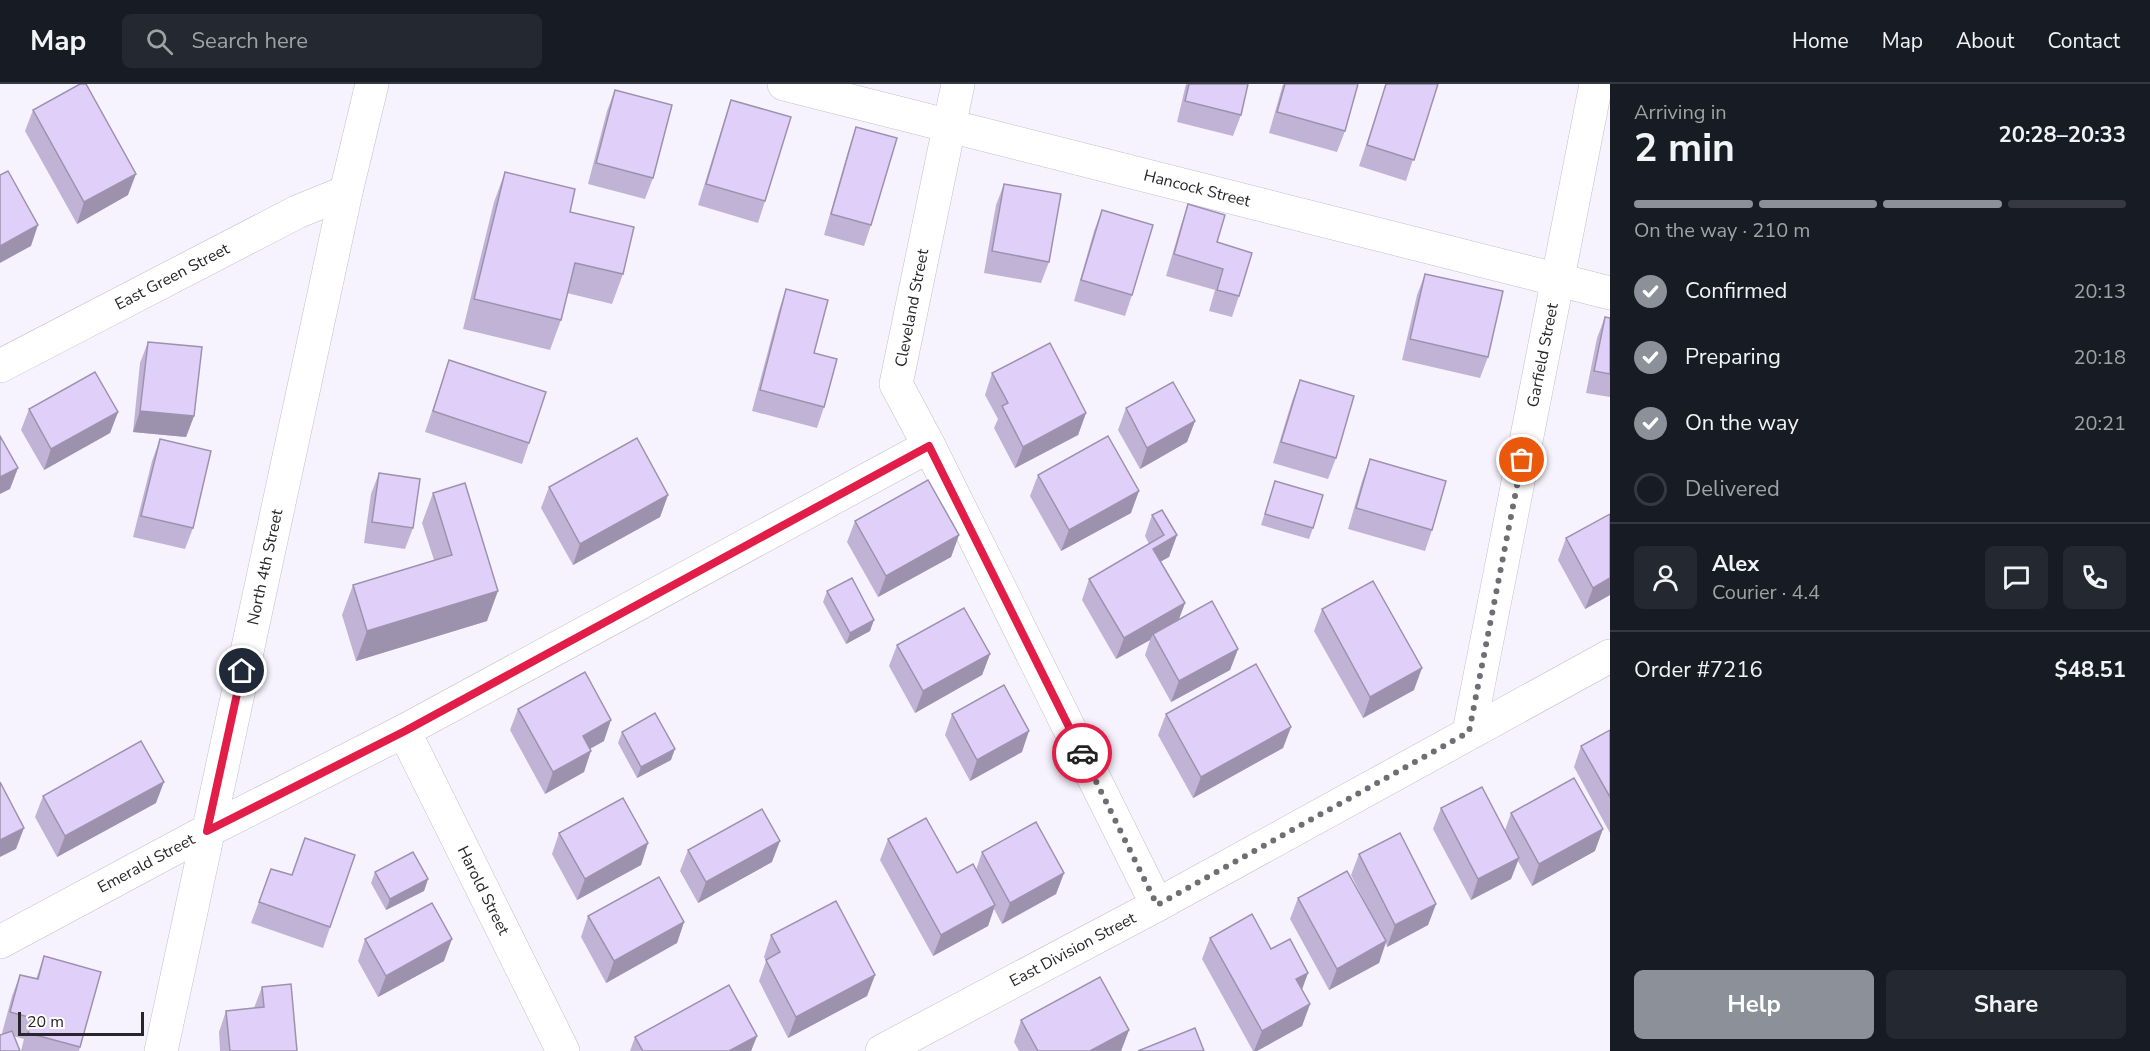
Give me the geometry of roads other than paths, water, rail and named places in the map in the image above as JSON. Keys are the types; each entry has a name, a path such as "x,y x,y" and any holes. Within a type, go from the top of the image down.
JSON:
{"street":[{"name":"North 4th Street","path":"161,1051 346,192 372,84"},
{"name":"Hancock Street","path":"784,84 1610,293"},
{"name":"Cleveland Street","path":"958,84 896,384 1157,905"},
{"name":"Garfield Street","path":"1469,732 1596,84"},
{"name":"East Green Street","path":"0,366 297,212 346,192"},
{"name":"Emerald Street","path":"0,942 207,831 405,731 929,446"},
{"name":"East Division Street","path":"882,1051 932,1039 1157,905 1610,656"},
{"name":"Harold Street","path":"405,731 562,1051"}]}
